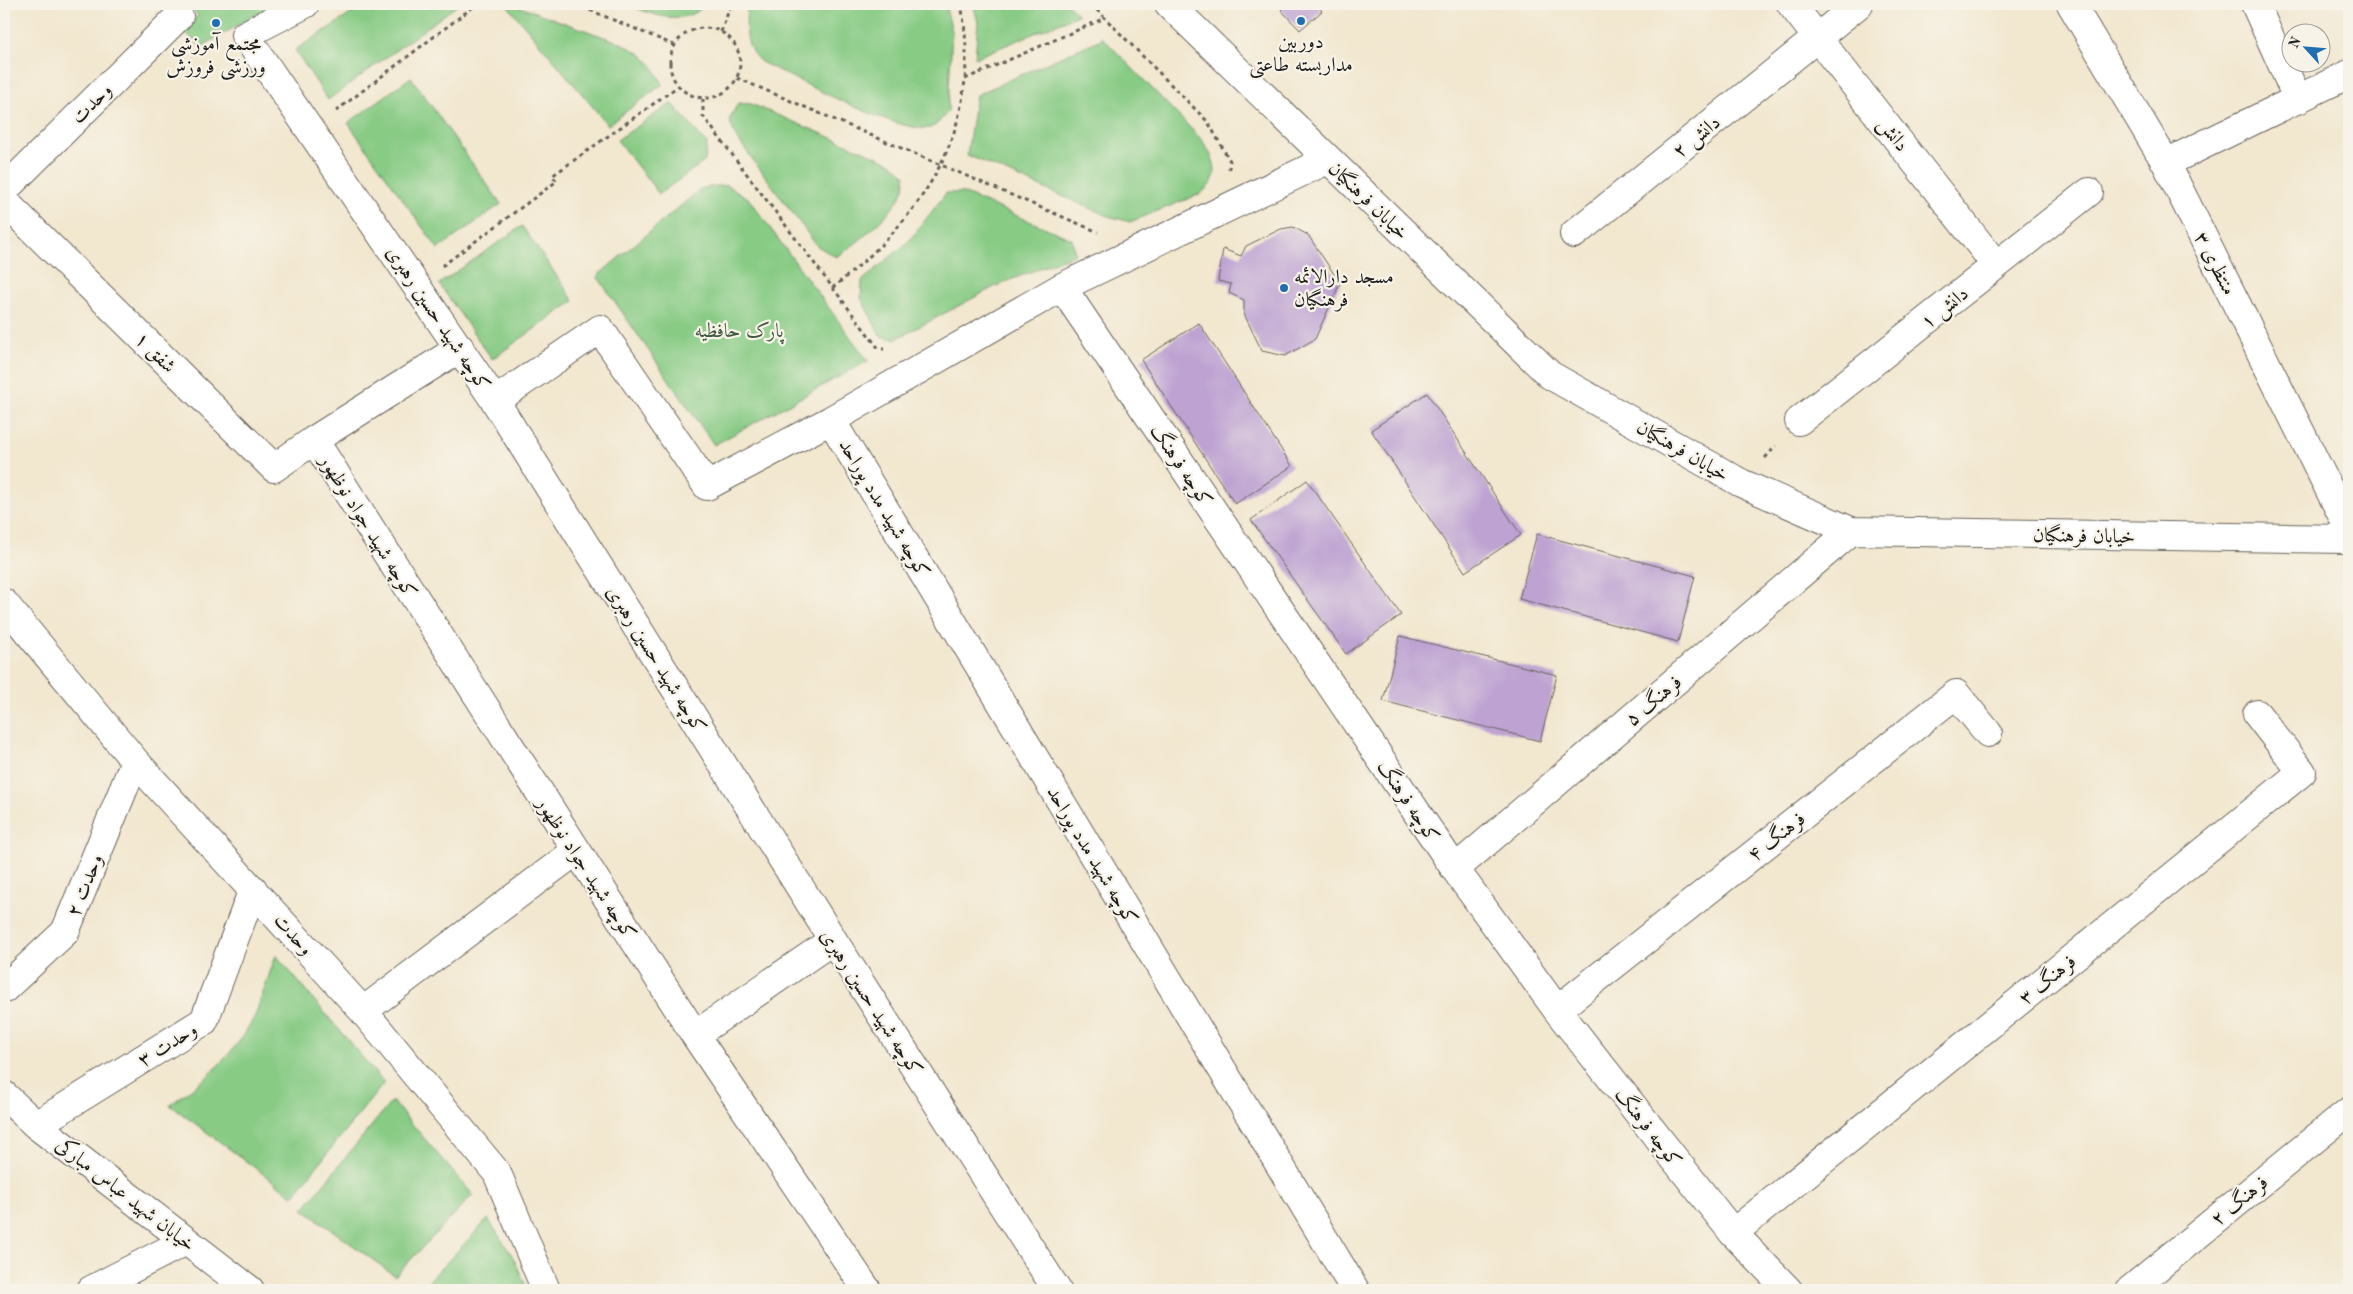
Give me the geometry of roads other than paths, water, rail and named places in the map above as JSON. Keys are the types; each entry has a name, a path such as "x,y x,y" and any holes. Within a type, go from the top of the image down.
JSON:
{"street":[{"name":"کوچه شهید حسین رهبری","path":"305,4 245,35 495,401 833,940 1057,1290"},
{"name":"خیابان فرهنگیان","path":"1169,4 1327,160 1550,375 1741,483 1851,531 2349,539"},
{"name":"دانش","path":"1791,4 1996,265"},
{"name":"دانش ۲","path":"1574,234 1859,4"},
{"name":"منتظری ۳","path":"2071,4 2166,163 2349,529"},
{"path":"2255,4 2298,100"},
{"name":"وحدت","path":"4,190 179,16"},
{"path":"2166,163 2349,74"},
{"path":"495,401 600,330 707,486 832,420 1062,287 1327,160"},
{"name":"دانش ۱","path":"1799,421 2089,192"},
{"name":"شفق ۱","path":"4,201 274,468 314,440"},
{"name":"کوچه فرهنگ","path":"1062,287 1455,869 1557,1010 1733,1233 1788,1290"},
{"path":"314,440 460,348"},
{"name":"کوچه شهید مدد پوراحد","path":"832,420 1355,1290"},
{"name":"کوچه شهید جواد نوظهور","path":"314,440 695,1035 867,1290"},
{"name":"فرهنگ ۵","path":"1455,869 1851,531"},
{"name":"وحدت","path":"4,603 135,761 363,1011 497,1172 546,1290"},
{"name":"فرهنگ ۴","path":"1557,1010 1956,694 1988,733"},
{"name":"فرهنگ ۳","path":"1733,1233 2302,772 2257,714"},
{"name":"وحدت ۲","path":"4,989 65,932 135,761"},
{"path":"363,1011 576,851"},
{"name":"وحدت ۳","path":"36,1125 204,1020 253,889"},
{"path":"695,1035 833,940"},
{"name":"خیابان شهید عباس مبارکی","path":"4,1095 36,1125 250,1290"},
{"name":"فرهنگ ۲","path":"2130,1290 2349,1111"},
{"path":"91,1290 186,1241"}],"place":[{"name":"دوربین مداربسته طاعتی","path":"1301,21"},
{"name":"مجتمع آموزشی ورزشی فروزش","path":"216,23"},
{"name":"مسجد دارالائمه فرهنگیان","path":"1284,288"}],"park label":[{"name":"پارک حافظیه","path":"739,330"}]}
